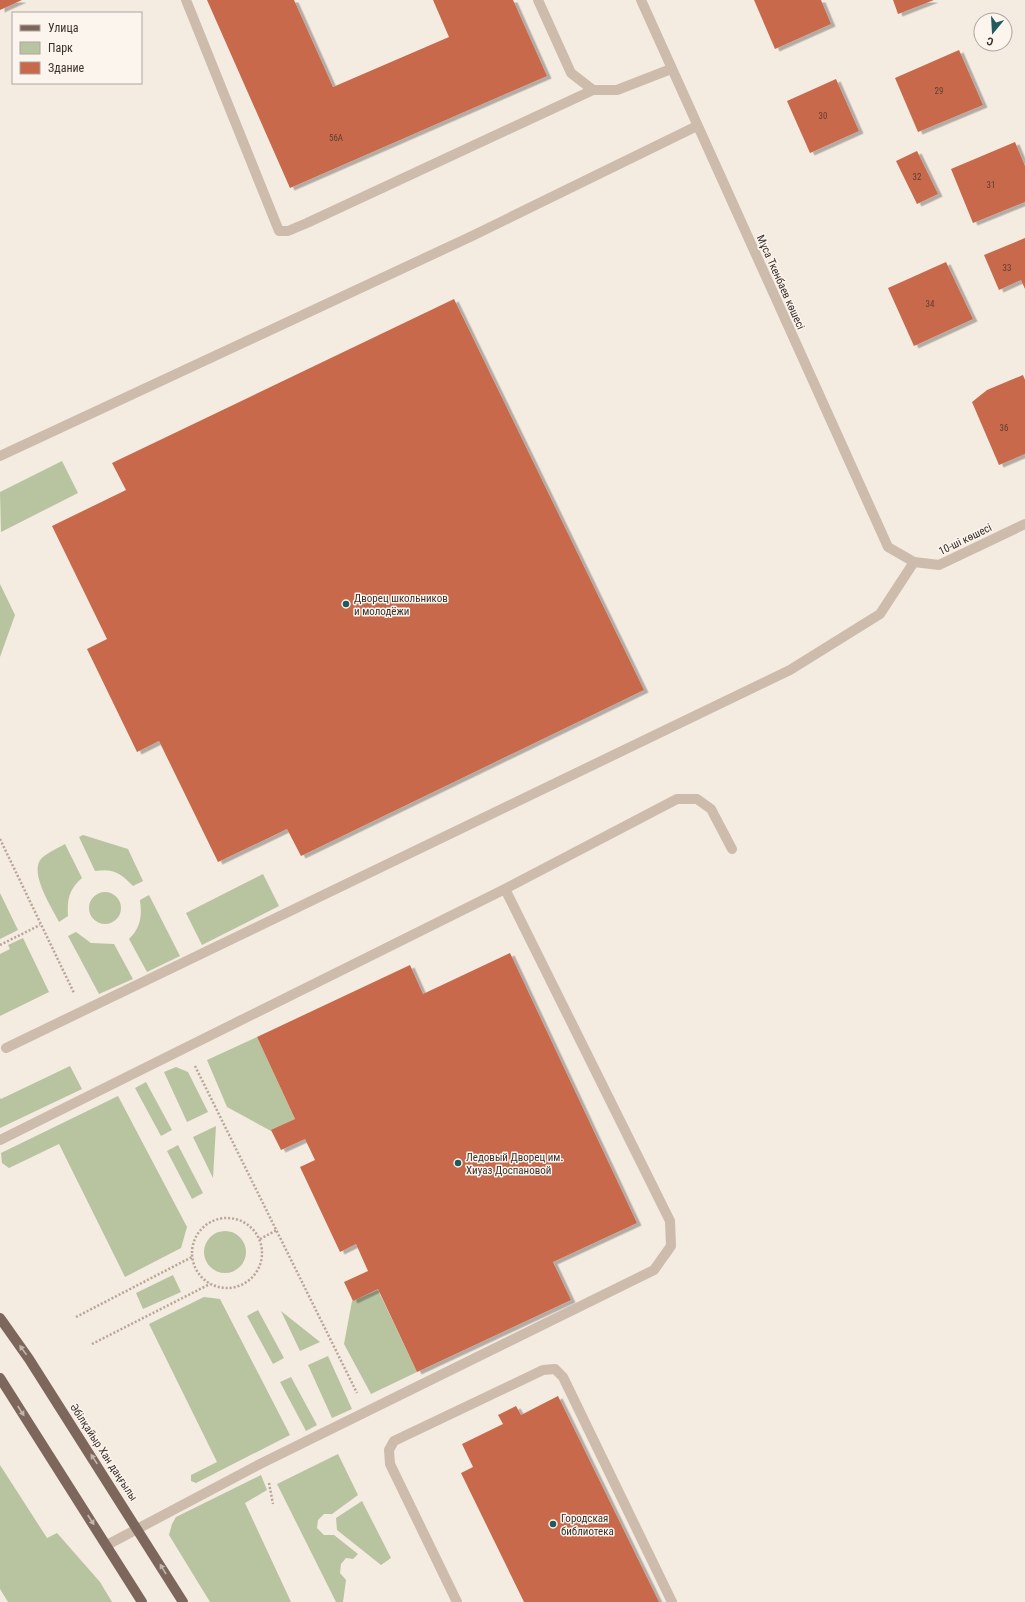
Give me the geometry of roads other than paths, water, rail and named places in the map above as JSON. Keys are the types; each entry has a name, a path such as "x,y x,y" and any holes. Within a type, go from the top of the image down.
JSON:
{"main road":[{"name":"Әбілқайыр Хан даңғылы","path":"0,1318 29,1359 138,1528 183,1602"},
{"path":"0,1378 142,1602"}],"street":[{"path":"186,0 279,231 288,231 307,224 593,90 616,90 671,69"},
{"path":"538,0 571,73 593,90"},
{"name":"Мұса Ткенбаев көшесі","path":"641,0 888,547 914,562"},
{"path":"0,456 470,237 697,126"},
{"name":"10-ші көшесі","path":"914,562 939,565 1025,524"},
{"path":"6,1048 790,670 880,614 914,562"},
{"path":"0,1140 505,889 677,799 697,800 711,809 732,849"},
{"path":"107,1545 367,1412 654,1270 670,1246 670,1221 505,889"},
{"path":"457,1602 390,1464 389,1450 394,1441 543,1370 555,1369 563,1377 672,1602"}],"place":[{"name":"Дворец школьников и молодёжи","path":"346,604"},
{"name":"Ледовый Дворец им. Хиуаз Доспановой","path":"458,1163"},
{"name":"Городская библиотека","path":"553,1524"}]}
